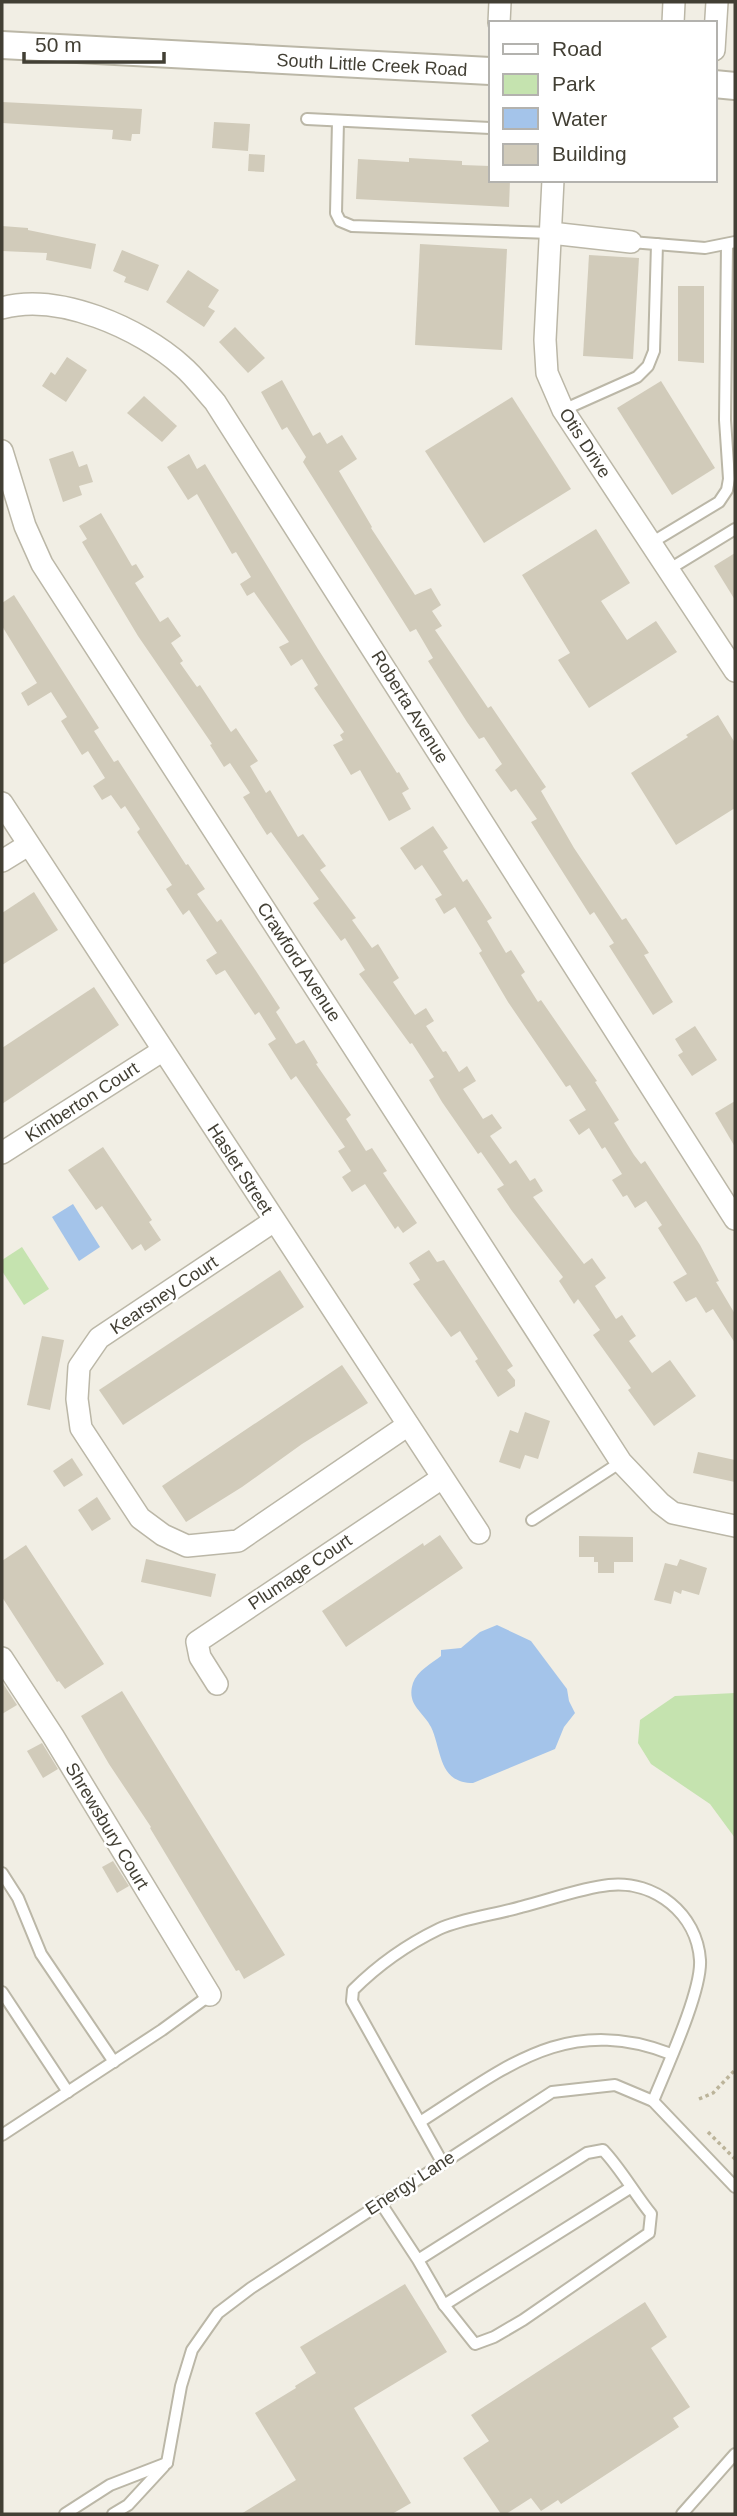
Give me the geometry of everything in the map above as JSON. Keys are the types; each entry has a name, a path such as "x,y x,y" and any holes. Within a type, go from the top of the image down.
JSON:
{"street":[{"path":"499,21 500,2"},
{"path":"673,21 674,2"},
{"path":"716,21 717,2"},
{"name":"South Little Creek Road","path":"2,45 489,71"},
{"path":"716,84 735,86"},
{"name":"Otis Drive","path":"553,182 545,341 547,373 563,410 733,663"},
{"path":"551,233 631,242"},
{"name":"Roberta Avenue","path":"2,308 37,304 72,310 118,325 151,343 182,366 215,402 735,1219"},
{"name":"Crawford Avenue","path":"2,450 25,526 42,564 621,1462"},
{"name":"Haslet Street","path":"2,803 479,1533"},
{"path":"2,861 28,845"},
{"name":"Kimberton Court","path":"2,1153 162,1051"},
{"name":"Kearsney Court","path":"274,1222 99,1338 79,1367 77,1399 81,1428 140,1518 163,1535 187,1546 238,1541 408,1424"},
{"path":"621,1462 673,1513 735,1526"},
{"name":"Plumage Court","path":"217,1684 200,1657 197,1642 442,1478"},
{"name":"Shrewsbury Court","path":"2,1658 53,1736 210,1995"}],"lane":[{"path":"307,120 489,128"},
{"path":"338,121 336,214 340,221 352,226 551,233"},
{"path":"631,242 705,248 731,243 724,420 729,479 727,490 719,502 651,543"},
{"path":"563,410 637,377 648,366 654,351 657,244"},
{"path":"668,569 735,529"},
{"path":"533,1520 621,1462"},
{"path":"2,1873 18,1898 41,1954 114,2062"},
{"path":"442,2162 352,2001 353,1990 374,1969 441,1928 610,1885 643,1888 667,1898 681,1912 695,1934 701,1962 693,1997 653,2101"},
{"path":"2,1992 68,2092"},
{"path":"2,2135 210,1995"},
{"path":"420,2122 533,2052 565,2042 608,2038 646,2044 671,2054"},
{"name":"Energy Lane","path":"167,2463 181,2386 192,2350 218,2313 380,2202 552,2092 615,2085 653,2101 735,2187"},
{"path":"380,2202 444,2305 475,2344 494,2337 523,2320 649,2233 651,2214 603,2150 587,2152 418,2260"},
{"path":"444,2305 630,2188"},
{"path":"682,2514 735,2454"},
{"path":"65,2514 110,2484 167,2463"},
{"path":"113,2514 128,2505 167,2463"}],"path":[{"path":"699,2099 713,2093 735,2070"},
{"path":"708,2132 735,2159"}],"green space":[{"path":"22,1247 49,1289 24,1305 2,1271 2,1260"},
{"path":"735,1693 735,1838 710,1804 651,1764 638,1743 640,1720 675,1696"}],"water":[{"path":"73,1204 100,1247 79,1261 52,1217"},
{"path":"497,1625 531,1641 567,1689 575,1713 564,1727 555,1749 473,1783 462,1782 453,1777 443,1764 435,1736 414,1702 411,1691 415,1679 441,1656 441,1650 461,1648 480,1632"}],"building":[{"path":"2,102 142,109 140,134 132,134 131,141 112,139 113,130 2,123"},
{"path":"214,122 250,124 248,151 212,148"},
{"path":"249,154 265,155 264,172 248,171"},
{"path":"409,158 462,161 462,165 489,166 489,182 510,182 509,207 356,199 358,159 409,162"},
{"path":"2,226 28,228 96,244 91,269 46,260 47,253 2,251"},
{"path":"420,244 507,249 502,350 415,345"},
{"path":"122,250 159,265 148,291 124,282 126,277 113,271"},
{"path":"589,255 639,258 633,359 583,356"},
{"path":"188,270 219,290 208,307 215,311 204,327 166,302"},
{"path":"678,286 704,286 704,363 678,361"},
{"path":"235,327 265,358 248,373 219,342"},
{"path":"67,357 87,370 66,402 42,386 51,372 55,375"},
{"path":"282,380 313,436 320,432 327,444 342,435 357,459 339,471 371,528 415,595 431,588 441,605 432,611 442,626 435,630 546,787 541,791 574,848 622,920 626,918 649,953 644,955 673,1002 653,1015 609,946 614,943 594,912 590,915 531,822 537,819 516,789 511,792 495,770 502,764 484,737 479,739 467,722 428,661 433,658 416,629 410,632 303,462 306,457 287,427 282,430 261,392"},
{"path":"661,381 715,468 672,495 617,408"},
{"path":"144,396 177,426 162,442 127,413"},
{"path":"512,397 571,489 484,543 425,451"},
{"path":"73,451 79,467 87,464 93,482 79,486 82,495 63,502 49,459"},
{"path":"189,454 197,469 205,464 318,649 397,773 399,772 409,789 402,793 411,809 389,821 360,770 351,775 333,745 343,740 340,735 344,732 314,688 318,685 302,659 291,666 279,647 289,642 254,592 247,596 240,584 251,577 236,552 232,554 197,494 188,500 167,467"},
{"path":"101,513 132,566 136,564 144,577 135,583 160,622 168,617 181,636 171,643 183,661 180,663 197,687 200,685 231,732 236,728 258,761 250,766 266,793 270,790 298,837 303,834 326,866 320,870 356,918 352,920 372,948 378,944 399,978 393,982 415,1015 426,1008 434,1021 426,1026 443,1052 446,1051 459,1072 467,1066 476,1081 463,1089 483,1119 492,1114 502,1128 490,1136 510,1164 516,1160 530,1181 535,1178 543,1191 533,1197 584,1264 592,1258 606,1278 595,1286 616,1319 622,1315 636,1336 629,1341 652,1373 670,1360 696,1396 654,1426 593,1335 600,1330 578,1299 574,1304 559,1281 563,1277 497,1189 504,1185 481,1152 478,1154 442,1102 429,1080 434,1077 412,1043 410,1044 359,974 365,970 345,938 341,941 313,903 319,899 271,832 267,835 243,797 250,793 230,763 224,767 210,745 212,744 138,636 82,542 87,539 79,526"},
{"path":"596,529 630,583 601,601 627,640 656,621 677,652 589,708 558,660 570,653 522,575"},
{"path":"735,553 735,600 714,566"},
{"path":"14,595 99,728 94,731 114,762 118,760 186,865 188,864 205,889 197,894 217,922 221,919 256,971 280,1008 276,1012 296,1044 304,1040 318,1063 316,1064 351,1115 346,1119 366,1151 372,1148 387,1171 383,1173 417,1223 403,1233 398,1226 395,1229 365,1184 352,1192 342,1177 351,1171 338,1151 345,1147 296,1076 291,1080 268,1044 276,1039 259,1012 255,1015 225,970 216,975 206,960 217,953 189,910 183,915 166,889 172,885 137,832 140,829 125,806 121,809 111,795 102,800 93,786 105,778 88,751 82,755 61,721 67,717 51,692 28,706 21,693 37,683 2,626 2,603"},
{"path":"718,715 735,743 735,808 676,845 631,773"},
{"path":"433,826 448,848 443,851 463,882 467,879 492,918 487,921 506,953 511,950 525,972 521,975 538,1002 541,1000 597,1081 595,1082 619,1120 614,1123 634,1155 641,1164 645,1161 700,1245 719,1281 716,1282 735,1314 735,1343 713,1309 706,1313 696,1297 686,1302 673,1282 687,1274 658,1228 662,1225 646,1201 635,1208 627,1195 623,1197 612,1180 622,1174 589,1128 579,1135 569,1120 586,1110 570,1085 566,1087 508,1002 479,953 482,951 455,907 444,914 435,899 442,895 422,865 415,870 400,848"},
{"path":"34,892 58,930 2,965 2,913"},
{"path":"94,987 119,1025 2,1104 2,1048"},
{"path":"695,1026 717,1060 692,1076 678,1055 683,1052 675,1039"},
{"path":"735,1101 735,1147 715,1113"},
{"path":"103,1147 152,1220 149,1222 161,1240 145,1251 141,1244 132,1250 102,1206 96,1210 68,1170"},
{"path":"429,1250 437,1262 444,1260 513,1366 507,1370 515,1380 515,1386 498,1397 460,1331 451,1337 413,1284 420,1280 409,1263"},
{"path":"280,1270 304,1307 123,1425 99,1390"},
{"path":"42,1336 64,1340 50,1410 27,1405"},
{"path":"342,1365 368,1403 186,1522 162,1486"},
{"path":"525,1412 550,1421 538,1459 525,1455 520,1469 499,1462 510,1430 518,1433"},
{"path":"698,1452 735,1460 735,1482 693,1473"},
{"path":"72,1458 83,1475 64,1487 53,1471"},
{"path":"97,1497 111,1519 92,1531 78,1510"},
{"path":"440,1535 463,1568 346,1647 322,1611 423,1543 424,1546"},
{"path":"579,1536 633,1537 633,1562 614,1562 614,1573 598,1573 598,1562 594,1562 594,1557 579,1557"},
{"path":"26,1545 104,1664 65,1689 57,1682 2,1597 2,1561"},
{"path":"146,1559 216,1574 211,1597 141,1582"},
{"path":"680,1559 707,1568 699,1595 682,1590 681,1594 674,1591 671,1604 654,1600 665,1563 677,1566"},
{"path":"2,1682 17,1705 2,1714"},
{"path":"122,1691 285,1955 244,1979 239,1970 236,1971 151,1827 81,1716"},
{"path":"42,1743 58,1769 43,1778 27,1751"},
{"path":"113,1861 129,1886 117,1893 102,1867"},
{"path":"405,2284 447,2352 354,2408 411,2503 392,2514 241,2514 296,2480 255,2413 316,2373 300,2347"},
{"path":"645,2302 667,2337 651,2348 690,2407 673,2418 679,2427 561,2504 558,2500 541,2511 531,2498 506,2514 501,2514 463,2458 489,2441 471,2415"}]}
